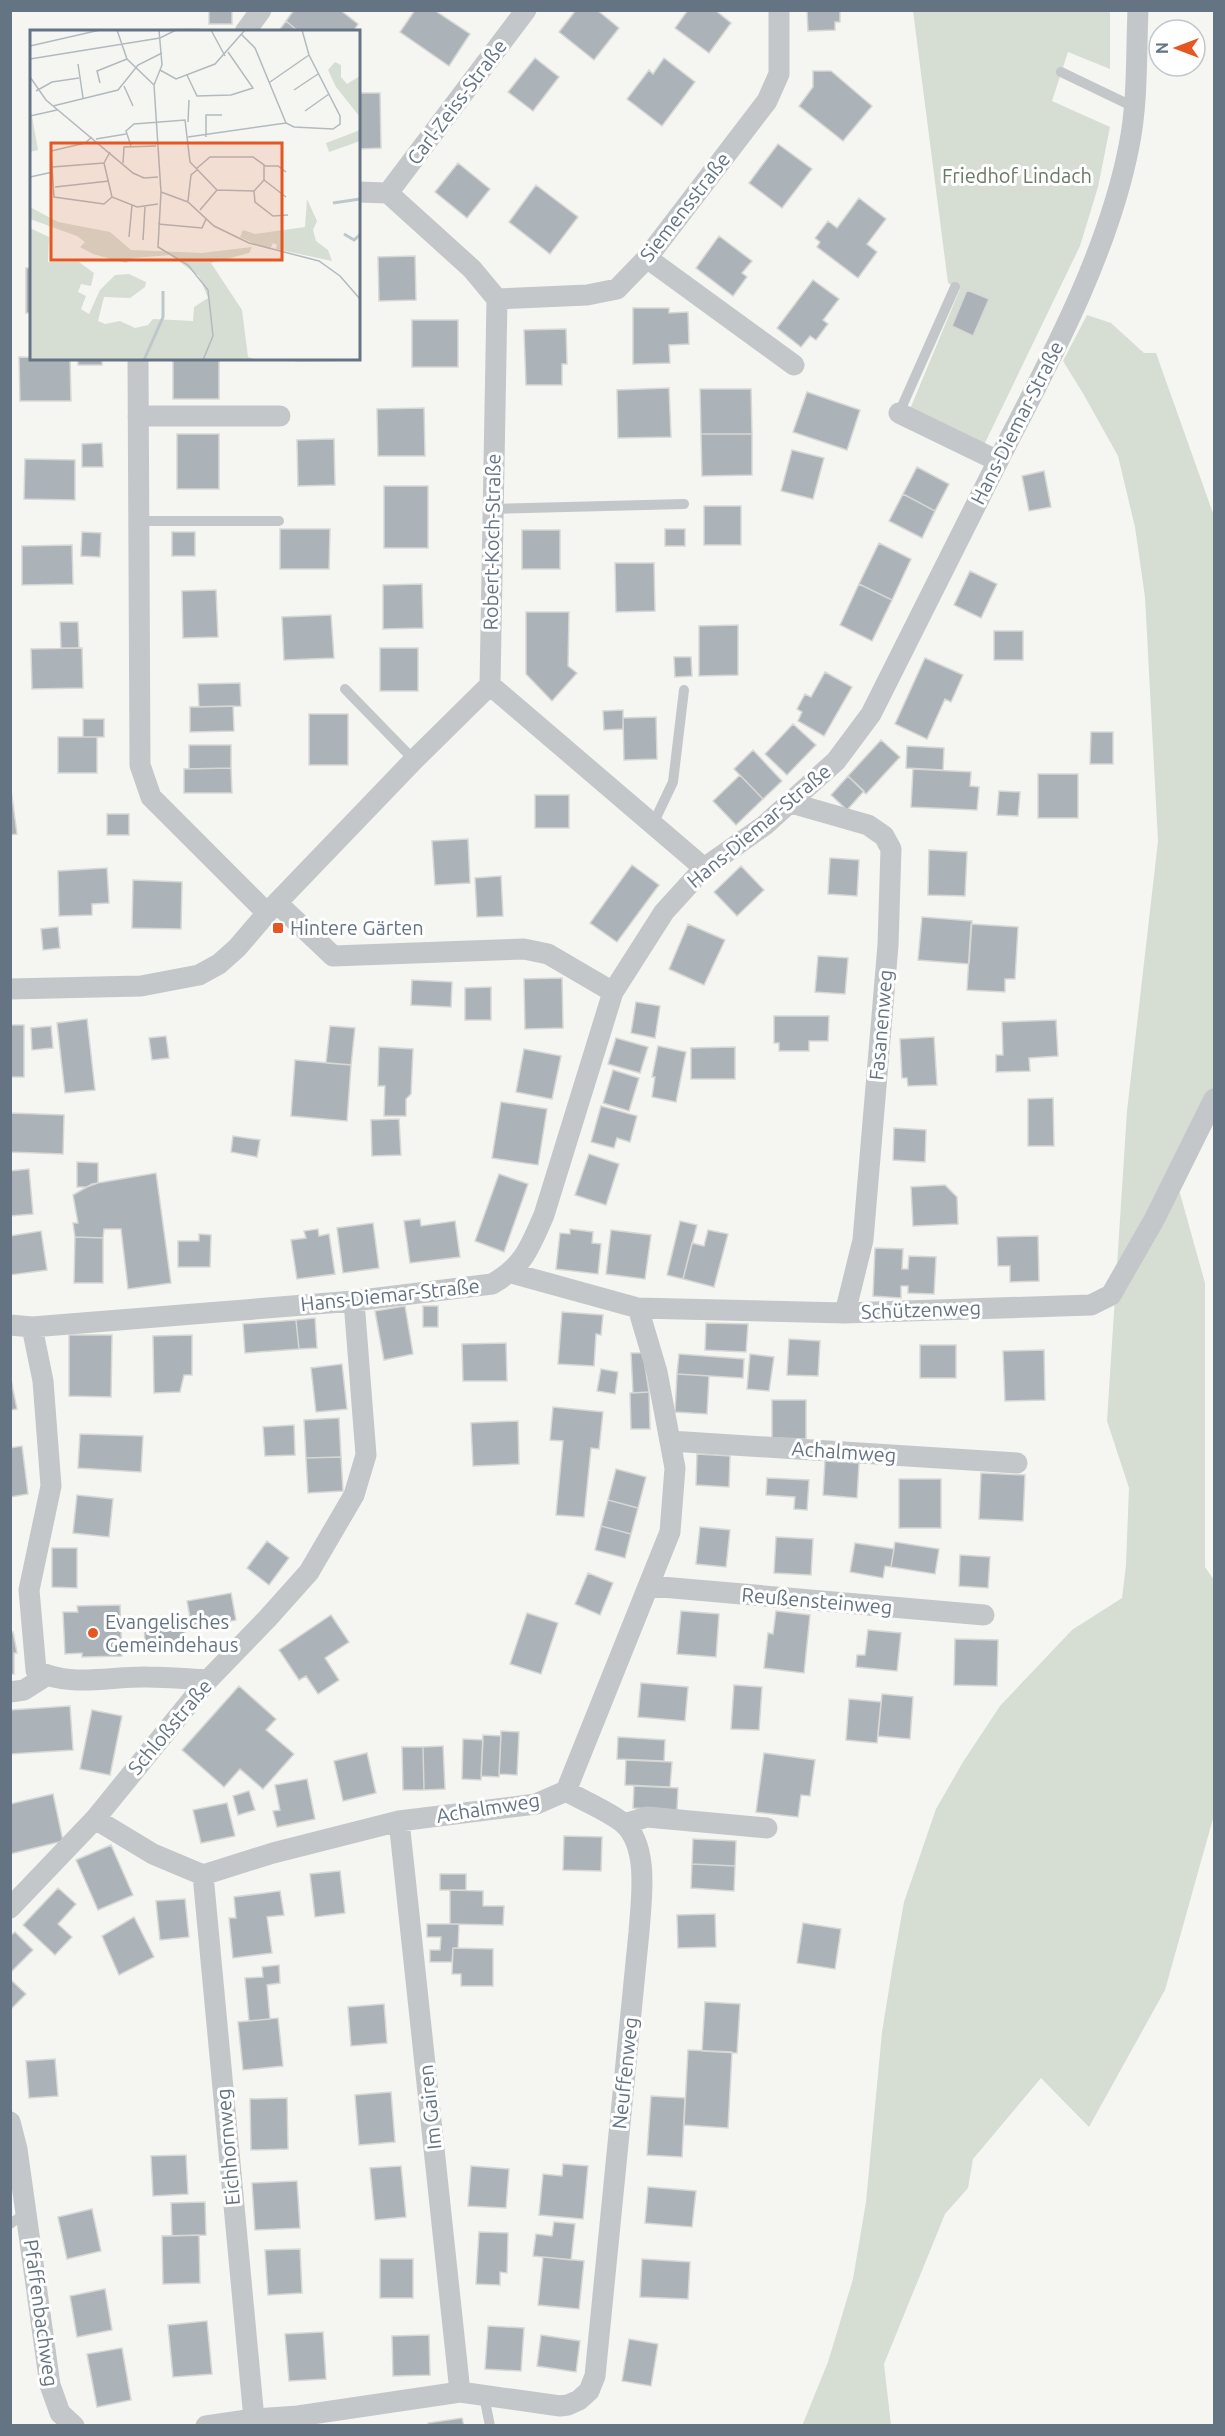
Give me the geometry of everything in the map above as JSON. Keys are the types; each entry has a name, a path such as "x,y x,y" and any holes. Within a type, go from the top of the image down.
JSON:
{"street":[{"path":"246,30 261,10"},
{"name":"Carl-Zeiss-Straße","path":"388,193 526,10"},
{"name":"Siemensstraße","path":"497,299 587,295 617,289 647,258 767,101 779,74 779,10"},
{"name":"Hans-Diemar-Straße","path":"10,1325 32,1327 354,1301 492,1284 511,1273 530,1247 544,1215 613,992 664,912 704,868 765,825 836,761 871,714 1053,354 1096,252 1121,183 1130,144 1134,107 1138,10"},
{"path":"360,192 388,193 472,269 497,299"},
{"path":"647,258 794,365"},
{"name":"Robert-Koch-Straße","path":"490,686 497,299"},
{"path":"138,360 140,765 151,797 272,908 333,956 525,949 548,954 613,992"},
{"path":"899,413 998,461"},
{"path":"138,416 280,416"},
{"path":"10,989 141,986 199,975 219,964 237,948 272,908 414,760 490,686 704,868"},
{"name":"Fasanenweg","path":"790,803 868,825 884,836 891,849 888,945 863,1240 845,1313"},
{"name":"Schützenweg","path":"511,1273 638,1308 845,1313 1091,1305 1111,1295 1154,1220 1215,1099"},
{"name":"Schloßstraße","path":"10,1908 95,1818 208,1680 309,1572 354,1495 366,1455 354,1301"},
{"name":"Achalmweg","path":"203,1875 273,1853 399,1821 536,1804 566,1791 670,1532 675,1468 657,1372 638,1308"},
{"path":"32,1327 43,1382 51,1485 20,1591 36,1670 46,1676 72,1680 147,1677 208,1680"},
{"name":"Achalmweg","path":"670,1441 1017,1463"},
{"name":"Reußensteinweg","path":"650,1586 984,1615"},
{"path":"10,1692 24,1690 46,1676"},
{"path":"566,1791 624,1824 646,1817 767,1828"},
{"path":"95,1818 153,1854 203,1875"},
{"name":"Im Gairen","path":"399,1821 460,2392"},
{"name":"Neuffenweg","path":"484,2396 560,2406 579,2400 589,2391 595,2376 639,1932 642,1875 637,1844 624,1824"},
{"name":"Eichhornweg","path":"203,1875 254,2419"},
{"name":"Pfaffenbachweg","path":"10,2122 17,2149 19,2218 50,2385 60,2413 74,2426"},
{"path":"206,2426 254,2419 300,2421 460,2392 484,2396"}],"lane":[{"path":"1061,72 1134,107"},
{"path":"899,413 955,287"},
{"path":"493,509 684,504"},
{"path":"138,522 279,521"},
{"path":"345,689 414,760"},
{"path":"653,824 673,782 684,690"},
{"path":"484,2396 490,2426"}],"green space":[{"name":"Friedhof Lindach","path":"913,11 1110,11 1110,69 1068,52 1052,101 1110,127 1098,187 1080,246 982,449 908,414 960,289 948,283"},
{"path":"1087,315 1111,323 1144,353 1156,353 1214,516 1214,1099 1176,1179 1205,1283 1205,1567 1214,1580 1214,1815 1165,1990 1089,2127 1041,2078 973,2159 968,2188 945,2214 884,2364 891,2425 802,2426 828,2362 853,2279 866,2202 882,2032 893,1964 904,1902 936,1809 963,1762 1000,1706 1072,1630 1122,1598 1126,1565 1129,1488 1107,1421 1127,1111 1158,841 1145,597 1135,527 1118,456 1063,361"}],"building":[{"path":"209,10 232,10 232,24 209,24"},
{"path":"294,10 340,10 358,24 354,30 297,30 286,21"},
{"path":"415,10 434,10 470,34 449,66 400,32"},
{"path":"576,10 597,10 619,28 594,60 559,32"},
{"path":"688,10 715,10 731,23 709,53 675,28"},
{"path":"807,10 840,10 840,22 835,22 835,30 808,31"},
{"path":"286,21 297,30 279,30"},
{"path":"535,58 559,77 533,111 508,92"},
{"path":"664,58 695,82 662,126 627,99 649,70 653,74"},
{"path":"813,71 831,71 872,106 843,141 799,106 813,87"},
{"path":"360,93 380,93 381,148 360,149"},
{"path":"778,144 812,169 782,208 749,183"},
{"path":"458,163 490,189 467,218 435,192"},
{"path":"536,185 578,217 550,254 509,222"},
{"path":"859,198 886,219 867,244 877,252 858,278 817,247 820,242 815,238 828,221 837,228"},
{"path":"719,236 752,261 742,273 747,277 733,296 696,268"},
{"path":"415,256 416,300 379,301 378,257"},
{"path":"26,268 30,268 30,313 26,313"},
{"path":"813,280 839,299 823,320 828,324 816,340 810,336 801,347 777,328"},
{"path":"967,290 989,299 973,336 952,326"},
{"path":"633,308 669,308 669,313 688,312 689,344 669,345 670,363 633,364"},
{"path":"412,320 458,320 458,367 412,367"},
{"path":"566,329 567,364 562,364 562,385 526,385 524,330"},
{"path":"19,357 30,357 30,360 70,360 71,401 20,401"},
{"path":"78,360 102,360 102,365 78,365"},
{"path":"173,360 219,360 219,399 173,399"},
{"path":"296,360 351,360 296,361"},
{"path":"669,388 671,437 618,438 617,390"},
{"path":"700,389 751,389 752,434 701,434"},
{"path":"807,392 860,410 847,450 793,432"},
{"path":"424,408 425,456 378,456 377,409"},
{"path":"177,434 219,434 219,489 177,489"},
{"path":"701,434 752,434 752,475 702,476"},
{"path":"334,439 335,485 298,486 297,440"},
{"path":"102,443 103,467 82,467 82,444"},
{"path":"792,450 824,458 813,499 781,491"},
{"path":"25,459 75,460 75,500 24,499"},
{"path":"917,467 949,484 935,511 903,494"},
{"path":"1044,471 1051,507 1029,511 1022,476"},
{"path":"384,486 428,486 428,548 384,548"},
{"path":"903,494 935,511 922,538 889,521"},
{"path":"704,506 741,506 741,545 704,545"},
{"path":"280,529 330,529 329,569 280,569"},
{"path":"665,529 685,529 685,546 665,546"},
{"path":"522,530 560,530 560,569 522,569"},
{"path":"82,532 101,533 100,557 81,556"},
{"path":"172,532 195,532 195,556 172,556"},
{"path":"879,543 911,559 892,600 859,584"},
{"path":"72,545 73,584 22,585 22,546"},
{"path":"615,563 654,563 655,611 616,612"},
{"path":"970,571 997,584 981,618 954,605"},
{"path":"422,584 423,628 383,629 383,585"},
{"path":"859,584 892,600 872,641 840,625"},
{"path":"216,590 218,637 183,638 182,591"},
{"path":"526,612 569,612 568,666 577,673 552,701 526,674"},
{"path":"331,615 334,658 284,660 282,617"},
{"path":"60,622 78,622 79,648 61,648"},
{"path":"738,625 738,675 699,676 699,626"},
{"path":"994,631 1023,631 1023,660 994,660"},
{"path":"82,648 83,688 32,689 31,649"},
{"path":"380,648 418,648 418,691 380,691"},
{"path":"674,657 691,657 692,676 675,677"},
{"path":"925,658 963,675 951,702 945,699 927,739 895,724"},
{"path":"825,672 852,687 824,736 798,721 802,712 797,709 805,694 811,697"},
{"path":"240,683 241,706 199,707 198,684"},
{"path":"233,706 234,731 190,732 190,707"},
{"path":"623,710 623,729 604,730 603,711"},
{"path":"309,714 348,714 348,765 309,765"},
{"path":"656,717 657,759 624,760 623,718"},
{"path":"83,719 104,719 104,737 83,737"},
{"path":"793,724 816,745 787,775 765,754"},
{"path":"1091,732 1113,732 1113,764 1090,764"},
{"path":"58,737 97,737 97,773 58,773"},
{"path":"881,740 900,757 866,794 848,776"},
{"path":"189,745 231,745 231,768 189,769"},
{"path":"907,746 944,748 943,770 906,768"},
{"path":"753,750 782,781 763,799 734,769"},
{"path":"231,768 232,793 184,793 184,769"},
{"path":"913,769 971,772 970,786 979,787 977,810 911,807"},
{"path":"1038,774 1078,774 1078,818 1038,818"},
{"path":"740,775 763,799 736,825 713,801"},
{"path":"848,776 864,791 847,810 831,795"},
{"path":"10,782 17,834 10,835"},
{"path":"999,791 1020,792 1018,816 997,815"},
{"path":"535,795 569,795 569,828 535,828"},
{"path":"107,814 129,814 129,835 107,835"},
{"path":"468,839 470,883 435,885 432,841"},
{"path":"929,850 967,852 965,896 928,895"},
{"path":"830,858 859,860 857,896 828,894"},
{"path":"632,865 659,885 617,942 590,923"},
{"path":"741,866 764,890 737,916 714,892"},
{"path":"107,868 109,903 92,904 92,915 59,916 58,871"},
{"path":"501,876 503,916 477,917 475,878"},
{"path":"133,880 182,882 181,929 132,928"},
{"path":"922,917 972,921 969,964 918,960"},
{"path":"688,924 725,940 704,985 669,969"},
{"path":"971,924 1018,927 1015,979 1005,979 1005,992 967,990"},
{"path":"58,927 60,948 43,950 41,929"},
{"path":"818,956 848,958 845,994 815,992"},
{"path":"562,978 563,1028 525,1029 524,979"},
{"path":"412,980 452,982 451,1007 411,1005"},
{"path":"491,987 491,1020 465,1020 465,988"},
{"path":"636,1002 660,1006 655,1038 631,1033"},
{"path":"774,1016 829,1016 828,1041 809,1041 809,1051 779,1051 779,1043 774,1043"},
{"path":"87,1019 95,1090 65,1093 57,1023"},
{"path":"1056,1020 1058,1056 1029,1058 1030,1071 996,1072 996,1055 1003,1055 1002,1022"},
{"path":"10,1025 24,1025 24,1077 10,1077"},
{"path":"51,1026 53,1048 32,1050 31,1028"},
{"path":"330,1026 355,1028 351,1065 326,1063"},
{"path":"166,1036 169,1058 152,1060 149,1038"},
{"path":"934,1037 937,1085 908,1086 907,1078 902,1078 900,1039"},
{"path":"616,1038 648,1047 640,1073 608,1064"},
{"path":"658,1046 686,1052 676,1102 652,1097 655,1077 652,1077"},
{"path":"379,1047 413,1049 411,1094 406,1099 406,1116 384,1116 385,1086 378,1086"},
{"path":"735,1047 735,1079 691,1079 691,1048"},
{"path":"524,1049 561,1056 552,1099 516,1092"},
{"path":"295,1060 351,1065 347,1121 291,1116"},
{"path":"613,1070 639,1078 629,1111 603,1103"},
{"path":"1053,1098 1054,1146 1028,1146 1028,1099"},
{"path":"501,1102 547,1109 538,1165 492,1158"},
{"path":"601,1106 637,1116 630,1142 617,1138 614,1148 591,1142"},
{"path":"10,1113 64,1115 63,1154 10,1152"},
{"path":"399,1119 401,1155 372,1156 371,1120"},
{"path":"894,1128 926,1130 925,1162 893,1160"},
{"path":"233,1136 260,1140 257,1157 231,1152"},
{"path":"589,1154 619,1164 606,1205 575,1195"},
{"path":"77,1162 98,1163 98,1183 87,1187 77,1187"},
{"path":"29,1169 33,1214 10,1216 10,1171"},
{"path":"156,1173 171,1283 128,1289 121,1229 104,1229 103,1238 75,1237 73,1223 78,1223 73,1195 92,1184"},
{"path":"499,1174 528,1184 504,1252 475,1241"},
{"path":"945,1185 957,1197 958,1224 913,1226 911,1187"},
{"path":"420,1219 421,1226 455,1221 460,1257 410,1263 404,1221"},
{"path":"680,1221 697,1225 683,1279 667,1275"},
{"path":"373,1223 379,1268 343,1273 337,1228"},
{"path":"318,1229 319,1236 329,1234 335,1274 297,1279 291,1240 306,1238 304,1231"},
{"path":"570,1229 593,1232 592,1243 601,1244 598,1274 556,1269 560,1233 570,1234"},
{"path":"611,1230 651,1235 645,1279 606,1274"},
{"path":"708,1230 728,1234 714,1287 683,1279 692,1243 704,1246"},
{"path":"41,1231 47,1270 10,1275 10,1236"},
{"path":"199,1234 211,1235 210,1267 178,1267 178,1241 199,1241"},
{"path":"1038,1236 1039,1281 1010,1282 1010,1266 998,1266 997,1237"},
{"path":"75,1237 103,1238 103,1283 74,1283"},
{"path":"875,1248 903,1249 902,1269 908,1269 909,1256 936,1257 934,1294 908,1293 908,1286 901,1286 901,1298 873,1296"},
{"path":"405,1306 413,1354 384,1360 375,1311"},
{"path":"423,1306 438,1306 438,1327 423,1327"},
{"path":"562,1312 603,1315 601,1335 596,1334 594,1366 558,1364"},
{"path":"315,1318 317,1348 299,1349 296,1320"},
{"path":"296,1320 299,1349 245,1353 243,1324"},
{"path":"706,1323 748,1324 746,1352 705,1350"},
{"path":"69,1335 112,1335 111,1397 69,1396"},
{"path":"192,1335 192,1375 184,1375 180,1392 154,1393 153,1336"},
{"path":"789,1339 820,1341 818,1376 787,1375"},
{"path":"506,1343 507,1381 463,1381 462,1344"},
{"path":"920,1345 956,1345 956,1378 920,1378"},
{"path":"1044,1350 1045,1400 1005,1401 1003,1351"},
{"path":"631,1353 643,1353 649,1392 633,1393"},
{"path":"679,1354 744,1359 743,1378 677,1374"},
{"path":"750,1354 774,1357 769,1391 747,1389"},
{"path":"342,1364 347,1409 316,1412 311,1368"},
{"path":"601,1369 618,1372 615,1394 597,1391"},
{"path":"677,1374 709,1376 707,1414 675,1412"},
{"path":"10,1375 17,1409 10,1410"},
{"path":"649,1392 650,1429 631,1429 630,1393"},
{"path":"772,1400 806,1400 806,1439 772,1438"},
{"path":"553,1407 603,1412 599,1449 591,1448 584,1517 556,1515 563,1441 550,1440"},
{"path":"339,1418 341,1457 306,1458 304,1420"},
{"path":"518,1421 519,1464 473,1466 471,1423"},
{"path":"294,1425 295,1455 265,1456 263,1427"},
{"path":"80,1434 143,1436 141,1472 78,1468"},
{"path":"22,1446 28,1494 10,1497 10,1448"},
{"path":"697,1454 730,1456 729,1487 696,1485"},
{"path":"341,1457 343,1491 308,1493 306,1458"},
{"path":"825,1461 859,1463 857,1498 823,1495"},
{"path":"616,1469 646,1477 638,1508 608,1500"},
{"path":"981,1473 1025,1475 1023,1521 979,1519"},
{"path":"767,1478 809,1480 807,1510 794,1509 795,1497 766,1495"},
{"path":"899,1479 941,1479 941,1528 899,1528"},
{"path":"77,1495 113,1499 109,1537 73,1533"},
{"path":"608,1500 638,1508 631,1534 601,1526"},
{"path":"601,1526 631,1534 625,1558 595,1550"},
{"path":"700,1527 730,1530 726,1567 696,1564"},
{"path":"776,1537 813,1539 811,1575 774,1573"},
{"path":"267,1541 289,1558 269,1585 247,1568"},
{"path":"895,1542 939,1549 935,1574 891,1567"},
{"path":"855,1543 894,1549 891,1567 885,1566 883,1578 850,1572"},
{"path":"52,1548 77,1548 77,1588 52,1587"},
{"path":"960,1555 990,1557 988,1588 959,1586"},
{"path":"588,1573 613,1583 600,1615 575,1604"},
{"path":"231,1593 236,1620 192,1629 187,1601"},
{"name":"Evangelisches Gemeindehaus","path":"120,1605 122,1656 82,1657 82,1653 65,1654 63,1612 78,1612 77,1606"},
{"path":"681,1611 719,1614 716,1657 677,1654"},
{"path":"776,1611 810,1615 804,1673 764,1668 768,1633 773,1634"},
{"path":"527,1613 558,1623 541,1674 510,1664"},
{"path":"331,1615 349,1642 325,1658 339,1680 318,1694 306,1676 299,1680 279,1650"},
{"path":"185,1618 185,1642 145,1643 144,1619"},
{"path":"868,1630 901,1633 897,1671 856,1667 857,1655 865,1655"},
{"path":"13,1632 17,1653 14,1653 14,1674 10,1674 10,1633"},
{"path":"955,1639 998,1640 997,1686 954,1685"},
{"path":"641,1683 688,1687 685,1721 638,1717"},
{"path":"734,1685 762,1687 759,1730 731,1729"},
{"path":"239,1686 276,1719 266,1730 294,1754 263,1789 240,1769 224,1787 182,1750"},
{"path":"882,1694 913,1697 910,1739 878,1736"},
{"path":"849,1699 881,1702 877,1743 846,1740"},
{"path":"70,1706 73,1750 10,1754 10,1710"},
{"path":"92,1710 122,1716 110,1775 80,1769"},
{"path":"501,1731 519,1732 517,1775 499,1774"},
{"path":"483,1735 501,1736 499,1777 481,1776"},
{"path":"618,1737 665,1740 664,1761 617,1759"},
{"path":"463,1739 483,1740 481,1780 462,1779"},
{"path":"443,1746 445,1789 424,1790 423,1747"},
{"path":"402,1747 423,1747 424,1790 403,1790"},
{"path":"367,1753 376,1793 343,1801 334,1761"},
{"path":"764,1753 815,1760 810,1796 801,1795 798,1817 756,1812"},
{"path":"626,1760 672,1762 670,1787 625,1785"},
{"path":"307,1779 315,1819 277,1827 273,1811 280,1810 275,1785"},
{"path":"634,1786 678,1788 677,1810 633,1808"},
{"path":"249,1791 255,1810 238,1815 233,1796"},
{"path":"53,1794 63,1841 10,1854 10,1804"},
{"path":"227,1803 235,1836 201,1843 193,1810"},
{"path":"564,1836 602,1837 601,1871 563,1870"},
{"path":"693,1839 736,1841 735,1866 692,1864"},
{"path":"111,1845 133,1895 98,1910 76,1860"},
{"path":"692,1864 735,1866 734,1891 691,1888"},
{"path":"340,1871 345,1913 315,1917 310,1874"},
{"path":"440,1874 466,1874 466,1890 440,1890"},
{"path":"58,1888 76,1904 58,1924 72,1937 55,1955 23,1925"},
{"path":"450,1890 483,1891 483,1906 504,1906 503,1925 450,1924"},
{"path":"280,1891 284,1915 267,1917 272,1953 233,1958 229,1918 236,1918 234,1897"},
{"path":"185,1899 189,1937 160,1940 156,1901"},
{"path":"715,1914 716,1947 678,1948 677,1915"},
{"path":"134,1917 154,1957 119,1975 102,1936"},
{"path":"803,1923 841,1929 835,1969 797,1963"},
{"path":"427,1924 459,1924 458,1948 453,1948 452,1962 430,1962 430,1950 440,1950 441,1937 427,1937"},
{"path":"15,1932 33,1950 10,1973 10,1936"},
{"path":"453,1948 493,1949 493,1986 461,1986 461,1974 452,1974"},
{"path":"279,1965 280,1983 267,1985 270,2019 249,2021 245,1978 263,1977 262,1967"},
{"path":"10,1979 26,1994 10,2010"},
{"path":"705,2002 740,2004 737,2053 702,2051"},
{"path":"384,2004 387,2043 351,2046 348,2007"},
{"path":"278,2018 283,2066 243,2070 238,2022"},
{"path":"688,2050 732,2052 728,2128 684,2125"},
{"path":"55,2059 58,2096 29,2098 26,2061"},
{"path":"391,2092 395,2142 359,2145 355,2095"},
{"path":"651,2096 685,2098 682,2157 647,2155"},
{"path":"287,2098 288,2149 251,2150 250,2099"},
{"path":"186,2155 188,2194 153,2196 151,2156"},
{"path":"563,2164 588,2166 583,2219 539,2215 543,2174 562,2176"},
{"path":"401,2166 406,2217 375,2220 370,2168"},
{"path":"471,2166 509,2169 506,2208 468,2206"},
{"path":"297,2181 300,2228 255,2230 252,2183"},
{"path":"648,2187 696,2191 692,2227 645,2223"},
{"path":"205,2202 206,2235 172,2236 171,2203"},
{"path":"92,2209 101,2251 67,2259 58,2217"},
{"path":"554,2222 575,2224 571,2260 533,2256 536,2234 552,2236"},
{"path":"479,2232 508,2233 507,2273 500,2272 500,2285 476,2284"},
{"path":"199,2235 200,2283 163,2284 162,2236"},
{"path":"300,2249 302,2293 268,2295 265,2250"},
{"path":"543,2257 584,2261 579,2309 538,2305"},
{"path":"380,2259 413,2259 413,2298 380,2298"},
{"path":"642,2259 690,2262 688,2299 640,2297"},
{"path":"105,2289 112,2330 77,2337 70,2296"},
{"path":"207,2321 212,2374 173,2377 168,2325"},
{"path":"488,2326 524,2328 521,2371 485,2369"},
{"path":"323,2332 326,2379 289,2381 285,2334"},
{"path":"429,2335 430,2375 393,2376 392,2336"},
{"path":"541,2335 580,2341 576,2372 537,2366"},
{"path":"629,2339 658,2344 651,2386 622,2381"},
{"path":"122,2348 131,2400 97,2407 87,2354"},
{"path":"462,2418 464,2426 429,2426 428,2423"}],"place":[{"name":"Hintere Gärten","path":"278,928"},
{"name":"Evangelisches Gemeindehaus","path":"93,1633"}]}
